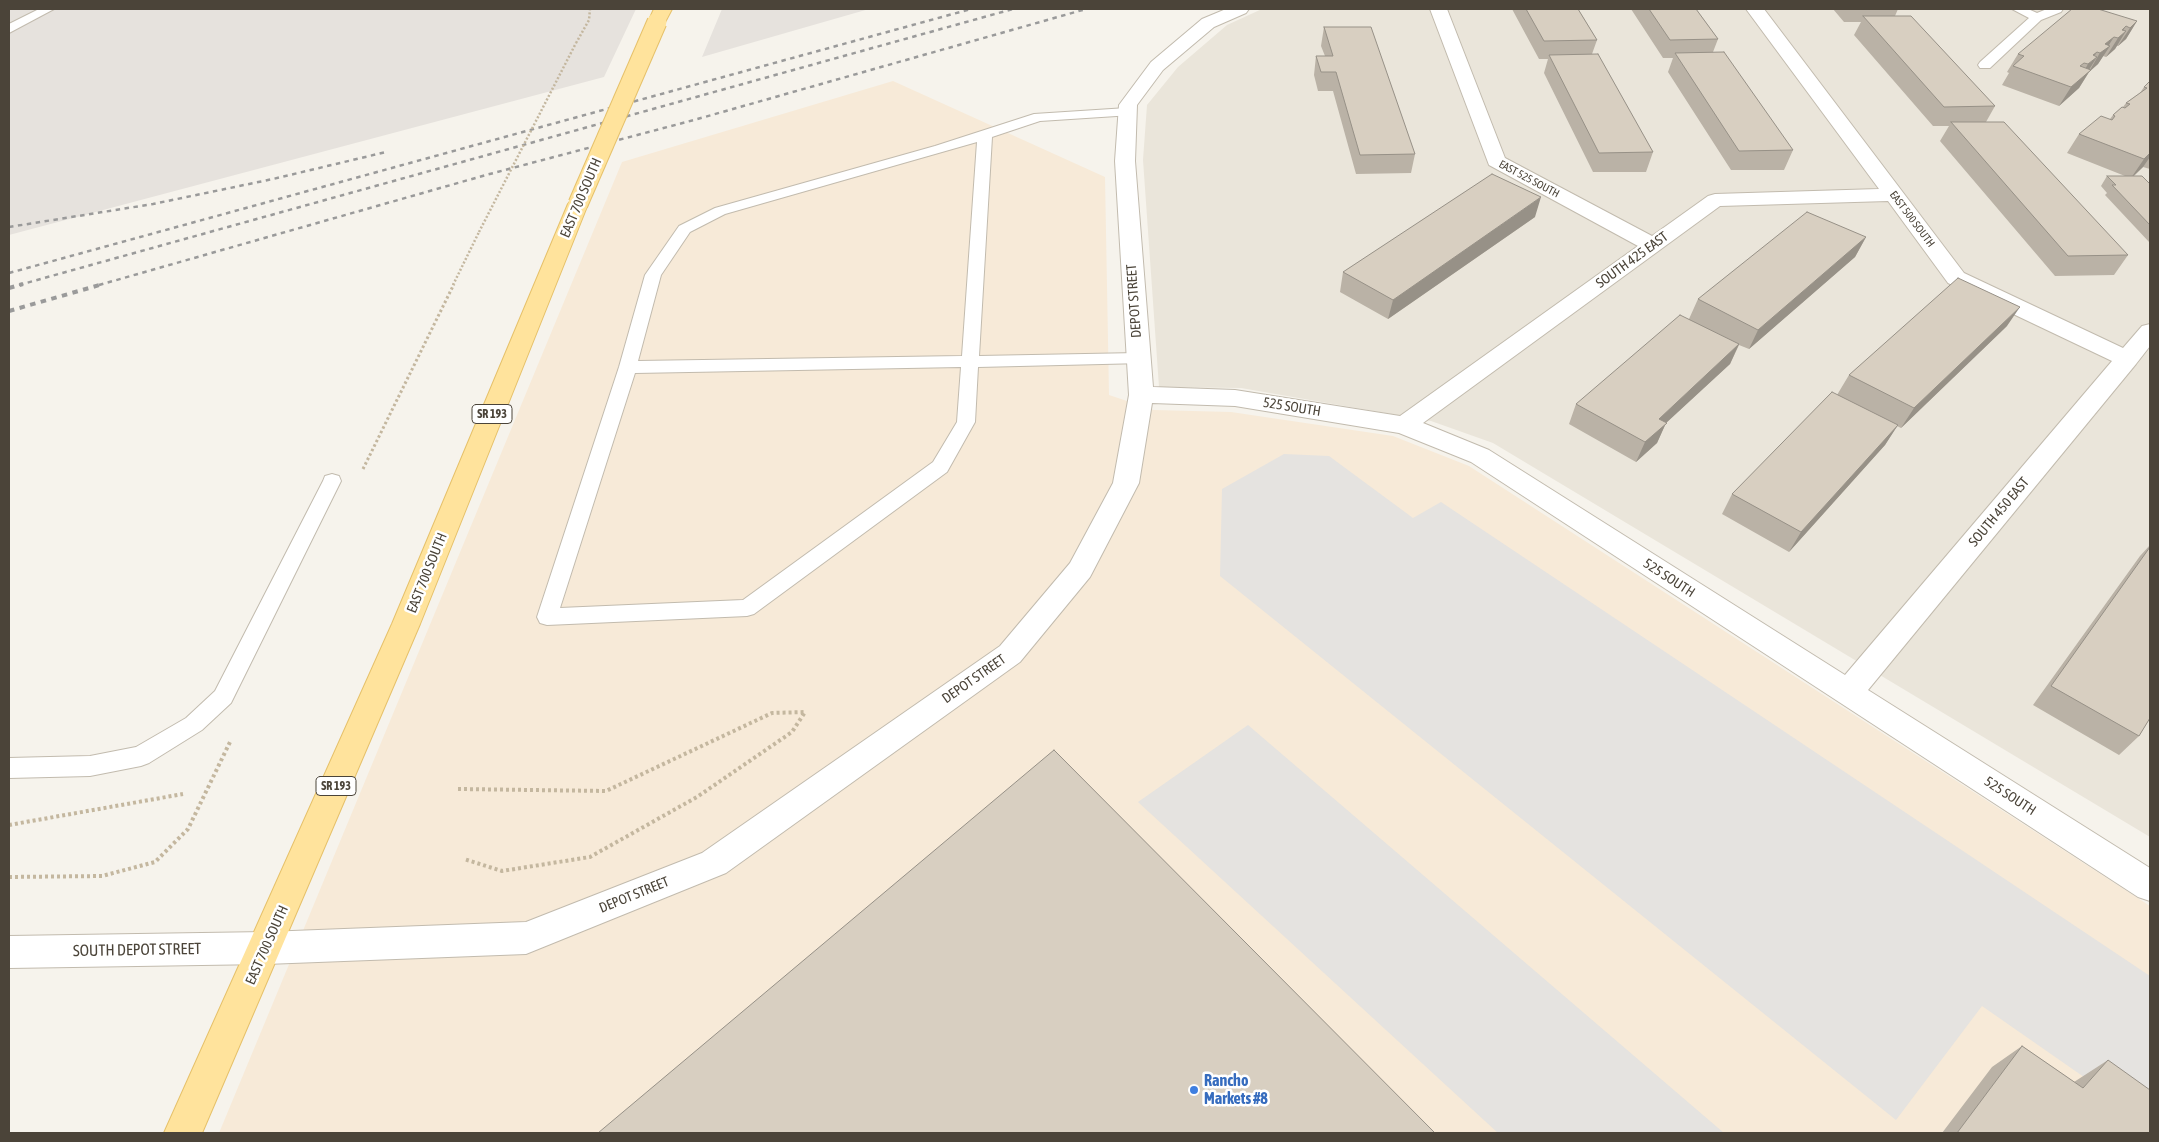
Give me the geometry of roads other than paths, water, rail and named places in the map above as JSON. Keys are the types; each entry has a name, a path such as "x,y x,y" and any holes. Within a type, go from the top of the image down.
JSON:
{"main road":[{"name":"EAST 700 SOUTH","path":"183,1133 266,948 406,624 578,204 660,15"}],"street":[{"name":"DEPOT STREET","path":"266,948 526,938 714,863 1010,654 1080,570 1126,483 1141,395 1125,161 1128,105 1157,66 1208,23 1240,9"},
{"name":"EAST 525 SOUTH","path":"1438,9 1496,161 1653,245"},
{"name":"EAST 500 SOUTH","path":"1755,9 1956,278 2128,359"},
{"name":"SOUTH 425 EAST","path":"1404,425 1714,200 1894,194"},
{"name":"SOUTH 450 EAST","path":"1848,693 2150,331"},
{"name":"525 SOUTH","path":"1141,395 1235,398 1404,425 1480,456 2150,886"},
{"name":"SOUTH DEPOT STREET","path":"9,952 266,948"}],"lane":[{"path":"9,29 48,9"},
{"path":"2018,9 2037,17"},
{"path":"1985,65 2037,17 2058,9"},
{"path":"985,135 966,422 940,467 746,608 547,617 628,367 652,275 684,229 720,211 940,150 985,135 1039,117 1127,112"},
{"path":"628,367 1138,359"},
{"path":"9,768 90,766 141,756 194,724 223,697 332,481"}],"railway":[{"path":"9,273 971,9"},
{"path":"19,285 1013,9"},
{"path":"99,285 486,175 694,120 1086,9"},
{"path":"9,227 153,204 273,179 386,152"},
{"path":"9,288 23,284"},
{"path":"9,311 103,284"}],"place":[{"name":"Rancho Markets #8","path":"1194,1090"}]}
